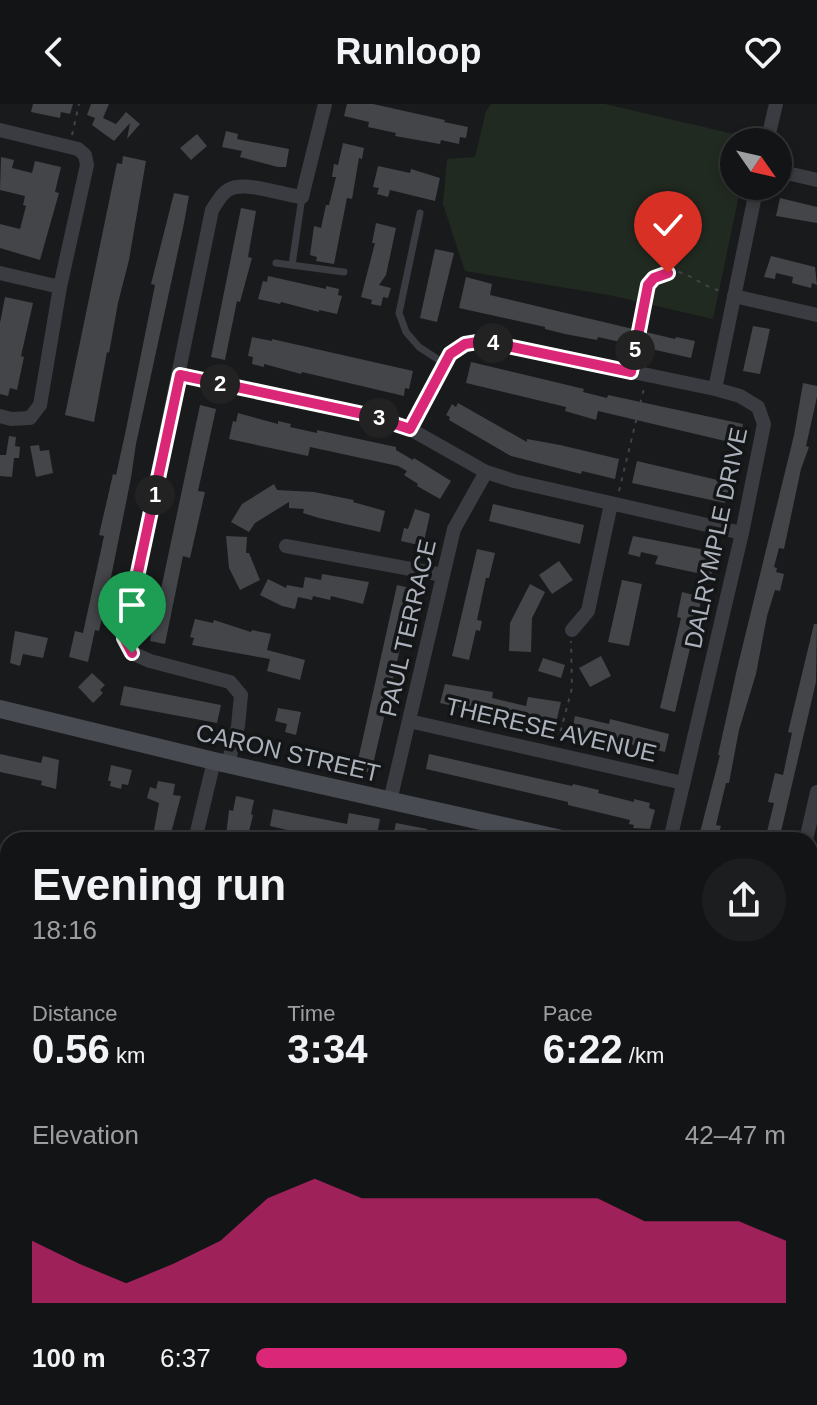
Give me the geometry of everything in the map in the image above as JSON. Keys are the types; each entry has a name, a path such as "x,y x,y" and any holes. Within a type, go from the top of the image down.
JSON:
{"street":[{"path":"198,832 221,762 238,726 241,695 230,682 150,661 132,653 124,638 212,210 225,191 243,185 302,197 325,104"},
{"path":"770,128 776,104"},
{"path":"0,130 78,149 85,155 87,165 60,287 40,405 30,418 0,416"},
{"path":"792,174 817,180"},
{"path":"715,389 754,200"},
{"path":"0,273 60,287"},
{"path":"734,294 817,315"},
{"name":"DALRYMPLE DRIVE","path":"410,429 450,354 465,344 484,341 715,389 740,396 758,407 764,424 742,533 672,832"},
{"path":"180,375 368,415 410,429 486,472 613,505 742,533"},
{"name":"PAUL TERRACE","path":"390,801 454,529 486,472"},
{"path":"572,630 588,611 613,505"},
{"path":"286,546 443,575"},
{"name":"CARON STREET","path":"0,709 530,832"},
{"name":"THERESE AVENUE","path":"409,721 683,783"},
{"path":"808,832 817,792"}],"lane":[{"path":"292,265 302,197"},
{"path":"420,213 399,313 406,332 419,347 445,364"},
{"path":"276,263 344,272"}],"path":[{"path":"69,147 79,104"},
{"path":"631,372 648,285 654,278 680,271 714,290 734,294"},
{"path":"613,505 647,375"},
{"path":"554,754 572,688 572,630"}],"shaded area":[{"path":"491,104 605,104 720,131 720,200 738,200 713,319 609,295 465,271 443,204 447,159 475,157 486,111"}],"building":[{"path":"33,104 73,104 70,114 61,112 60,118 31,112"},
{"path":"91,104 109,104 103,118 116,124 126,112 140,124 127,139 130,123 114,141 92,125 95,118 87,115"},
{"path":"347,104 373,104 445,120 468,127 466,138 460,137 459,144 441,140 440,144 395,136 396,133 368,127 369,122 344,116"},
{"path":"226,131 238,134 237,139 289,149 286,167 240,157 242,151 222,147"},
{"path":"197,134 207,146 191,160 180,148"},
{"path":"343,143 364,148 362,159 359,158 352,199 347,198 334,264 316,261 317,257 310,255 314,226 321,228 336,177 332,177 334,164 338,165"},
{"path":"123,156 146,161 129,260 94,422 65,415 117,163 122,164"},
{"path":"1,157 14,160 12,168 32,173 35,161 61,167 55,192 59,193 40,260 0,248 0,224 20,229 26,206 23,205 25,196 0,190"},
{"path":"378,166 410,173 411,169 440,178 435,201 390,190 388,197 377,194 379,188 373,187"},
{"path":"174,193 189,196 106,602 99,631 95,630 88,662 69,657 75,631 83,633 104,536 99,535 125,434 155,285 151,284"},
{"path":"780,200 817,207 817,223 776,216"},
{"path":"241,208 256,211 248,257 252,258 240,302 237,301 225,360 211,357"},
{"path":"376,223 396,228 386,275 379,285 391,288 388,298 383,297 381,306 361,297 375,243 372,243"},
{"path":"435,249 454,253 437,322 420,318"},
{"path":"771,256 815,267 817,285 812,283 811,288 792,283 793,277 776,273 775,279 764,277"},
{"path":"268,276 339,289 338,295 342,296 337,314 258,299 263,281 267,282"},
{"path":"466,277 492,284 490,295 675,339 695,341 691,358 598,337 597,340 565,334 459,308"},
{"path":"5,297 33,303 17,390 10,388 8,396 0,394 0,323"},
{"path":"753,326 770,329 760,374 743,371"},
{"path":"252,337 413,371 409,389 405,388 404,396 264,364 264,367 252,364 253,357 248,356"},
{"path":"471,362 584,389 583,392 607,398 608,395 743,424 738,444 598,411 596,420 565,411 566,407 466,383"},
{"path":"803,383 817,386 806,446 809,447 801,469 784,549 779,548 774,567 777,568 776,572 784,574 780,591 775,590 767,616 756,674 716,825 721,826 719,832 700,832 720,755 737,669 794,435"},
{"path":"458,403 527,442 527,439 560,445 619,459 615,479 582,471 581,474 511,456 449,420 450,417 446,415 452,404 456,407"},
{"path":"200,405 216,409 198,491 205,492 190,558 183,556 165,644 150,641"},
{"path":"238,413 317,433 317,430 396,447 396,450 451,481 440,499 417,486 404,475 407,471 398,466 310,447 308,456 229,439"},
{"path":"9,436 16,437 15,446 20,447 19,458 14,458 12,477 0,476 0,455 6,455"},
{"path":"39,445 40,451 49,450 53,473 36,477 30,446"},
{"path":"637,461 730,483 725,503 632,483"},
{"path":"274,484 277,490 314,492 354,500 385,511 380,532 303,513 304,509 289,508 289,502 255,523 249,532 231,522 242,504"},
{"path":"493,504 584,525 580,544 489,521"},
{"path":"415,509 430,514 423,546 401,541 404,528 408,529"},
{"path":"226,536 247,537 246,553 249,553 260,580 240,590 229,568"},
{"path":"633,536 716,552 711,576 655,564 658,556 641,552 640,557 628,554"},
{"path":"477,549 495,553 477,620 482,621 480,631 476,630 469,660 452,656"},
{"path":"559,561 573,580 552,594 539,575"},
{"path":"322,574 369,582 363,604 331,596 330,600 298,597 295,609 260,595 268,579 286,588 287,585 303,588 305,577 321,580"},
{"path":"622,580 642,584 629,646 608,642"},
{"path":"530,584 545,592 532,618 531,652 509,651 510,623"},
{"path":"397,585 414,589 371,773 356,769"},
{"path":"682,592 702,597 675,712 660,708 681,618 677,617"},
{"path":"195,619 213,623 214,620 251,632 271,634 267,650 305,660 300,680 267,671 270,659 192,645 194,638 190,637"},
{"path":"814,624 817,624 816,682 781,832 767,832 774,803 768,802 775,773 783,775 792,733 788,732"},
{"path":"15,631 48,638 43,658 23,654 20,666 10,663"},
{"path":"601,656 611,676 590,687 579,668"},
{"path":"543,658 565,665 561,678 538,671"},
{"path":"92,673 105,685 100,690 103,693 93,703 78,687"},
{"path":"445,684 493,692 492,698 526,706 528,697 561,702 555,727 481,707 480,712 440,703"},
{"path":"124,686 221,705 217,723 120,705"},
{"path":"278,708 301,712 296,735 285,732 287,724 275,721"},
{"path":"575,716 609,724 610,719 669,734 665,752 595,736 594,739 571,734"},
{"path":"0,754 41,763 43,756 59,760 56,789 41,785 42,781 0,772"},
{"path":"429,754 599,790 598,793 634,802 634,799 650,803 649,808 655,810 650,829 633,828 630,820 568,805 568,802 426,769"},
{"path":"111,765 132,770 128,785 122,784 121,789 110,786"},
{"path":"158,781 175,784 173,795 181,796 171,832 154,830 159,803 147,798 150,787 156,789"},
{"path":"236,796 254,800 249,832 226,832 229,810 233,811"},
{"path":"273,809 347,824 349,813 380,819 378,832 296,832 270,826"},
{"path":"396,823 427,829 426,832 394,832"}],"route":[{"path":"132,653 124,638 180,375 368,415 410,429 450,354 465,344 484,341 631,372 648,285 654,278 668,273"}]}
